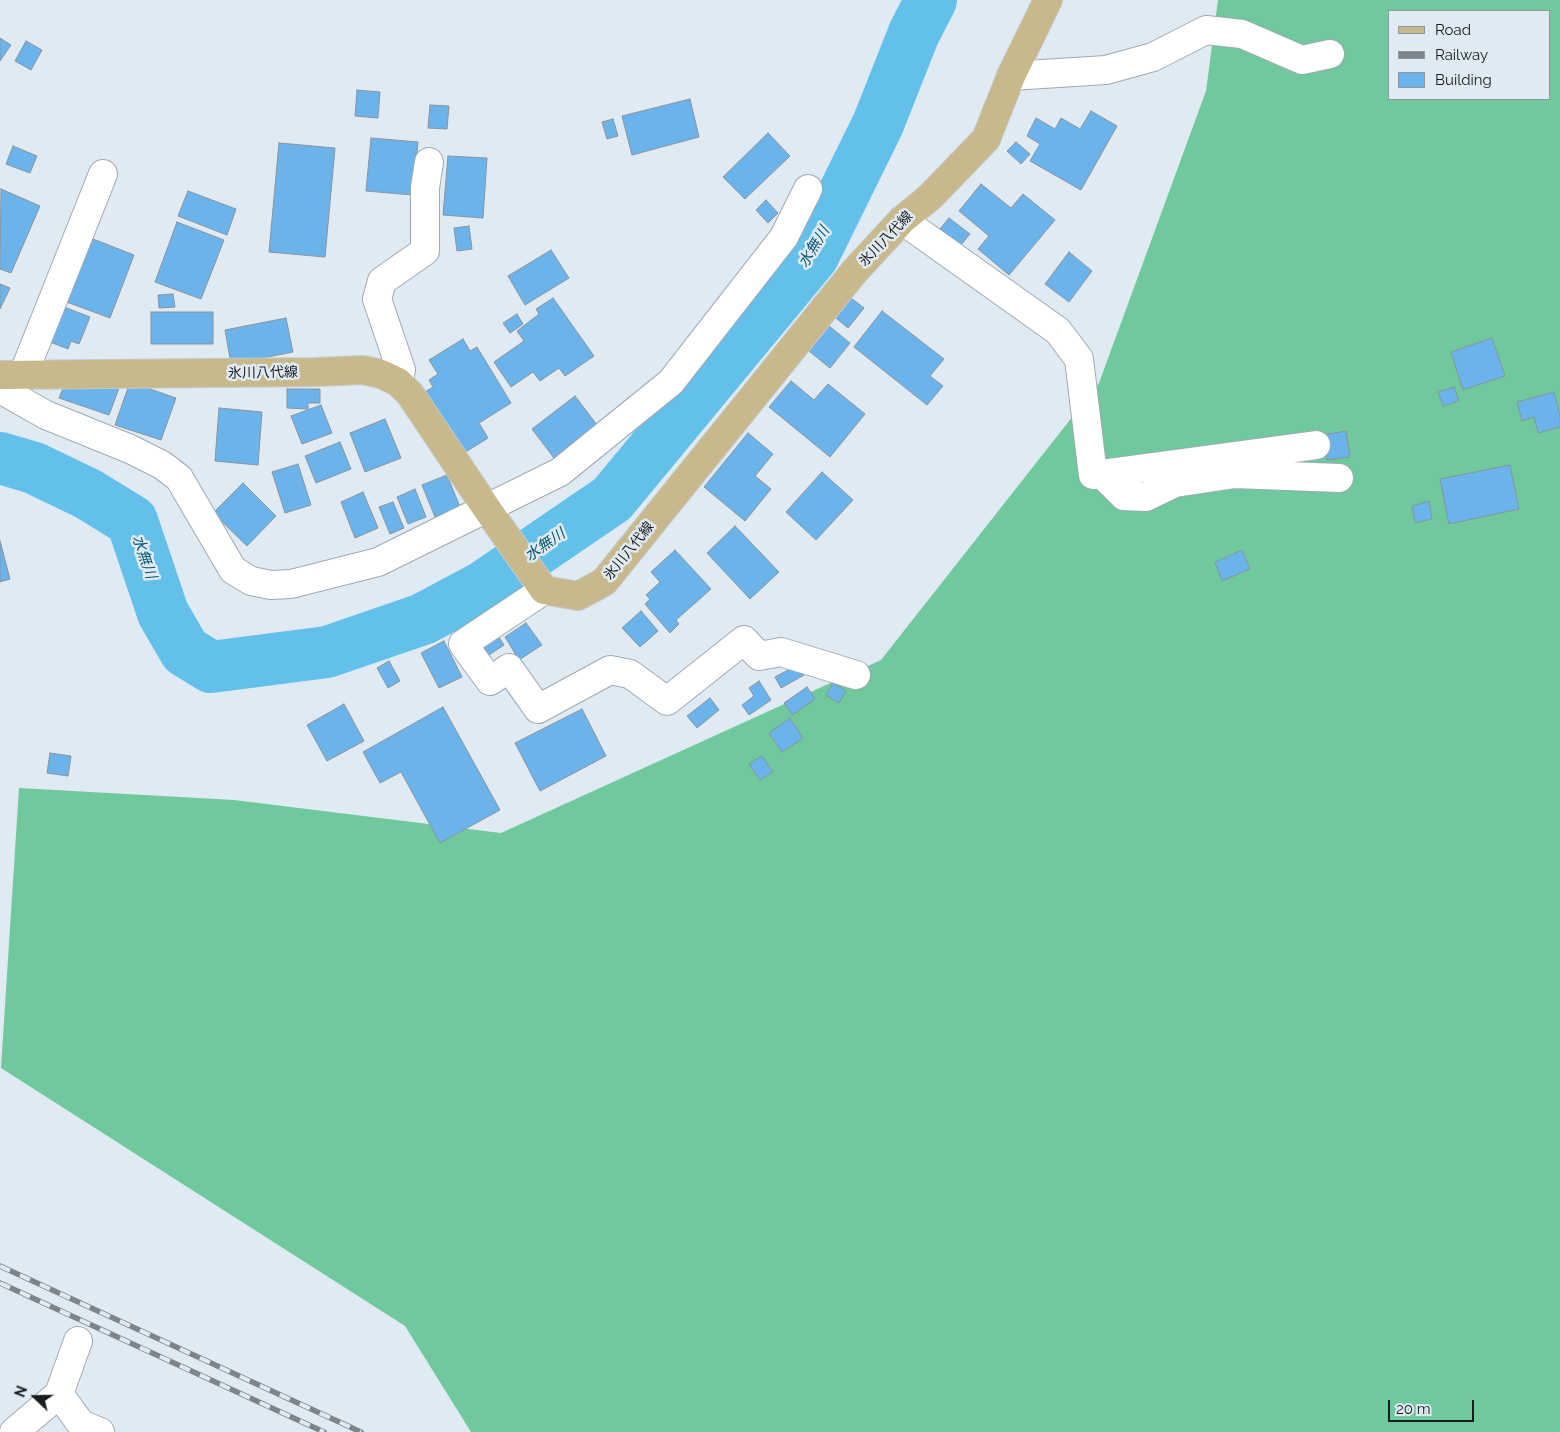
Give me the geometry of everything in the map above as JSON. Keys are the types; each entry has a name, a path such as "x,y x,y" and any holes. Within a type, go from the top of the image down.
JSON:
{"main road":[{"name":"氷川八代線","path":"8,380 363,370 381,374 398,382 410,394 539,584 578,596 604,582 854,272 902,220 930,197 986,139 1011,76 1048,0"}],"street":[{"path":"1011,76 1106,70 1153,57 1206,30 1242,34 1302,60 1330,54"},
{"path":"398,382 401,370 377,299 382,281 425,251 425,188 429,162"},
{"path":"103,174 8,380 46,415 162,464 179,478 233,570 251,581 271,585 291,584 378,562 489,512 560,472 671,382 784,237 808,189"},
{"path":"902,220 1058,331 1079,359 1093,475 1316,445"},
{"path":"1102,474 1124,496 1146,497 1175,483 1235,474 1339,478"},
{"path":"539,584 463,644 490,681 510,668 538,709 610,670 630,674 667,701 744,640 759,656 781,652 856,675"},
{"path":"14,1432 59,1394 78,1341"},
{"path":"59,1394 81,1424 100,1432"}],"green space":[{"path":"1218,0 1560,0 1560,1432 471,1432 405,1326 1,1068 19,788 234,800 501,833 881,660 1099,383 1206,91"}],"building":[{"path":"0,38 11,45 0,61"},
{"path":"26,41 42,50 31,70 15,61"},
{"path":"357,90 380,92 378,118 355,116"},
{"path":"690,99 699,137 632,155 622,116"},
{"path":"430,105 449,106 447,129 428,128"},
{"path":"1091,111 1117,126 1081,190 1030,161 1040,144 1027,136 1036,118 1055,129 1061,118 1080,129"},
{"path":"613,119 618,136 607,139 602,122"},
{"path":"768,133 790,156 745,199 723,177"},
{"path":"371,138 418,142 413,195 366,191"},
{"path":"1016,142 1030,154 1021,164 1007,151"},
{"path":"279,143 335,148 325,257 269,252"},
{"path":"13,146 37,156 30,173 6,164"},
{"path":"448,156 487,158 483,218 443,215"},
{"path":"981,184 1011,208 1023,194 1055,220 1009,275 978,249 989,236 959,211"},
{"path":"1,189 40,206 11,273 0,269"},
{"path":"188,191 236,209 227,235 178,216"},
{"path":"766,200 778,213 768,223 756,210"},
{"path":"949,218 970,234 961,245 940,229"},
{"path":"177,222 224,240 201,299 155,282"},
{"path":"469,226 472,249 457,251 454,228"},
{"path":"88,237 134,255 110,318 64,301"},
{"path":"551,250 569,278 525,305 508,276"},
{"path":"1069,252 1092,271 1069,302 1045,284"},
{"path":"0,284 10,288 0,309"},
{"path":"173,294 175,307 159,308 158,295"},
{"path":"553,298 594,356 565,376 559,368 540,381 533,372 511,387 494,362 524,341 517,331 539,314 536,309"},
{"path":"851,298 864,308 848,328 836,318"},
{"path":"64,307 90,317 79,344 71,341 68,349 50,342"},
{"path":"882,311 944,359 930,376 943,386 927,405 854,347"},
{"path":"151,312 213,312 213,344 151,344"},
{"path":"517,314 523,324 510,333 503,323"},
{"path":"286,318 293,352 231,364 225,330"},
{"path":"829,326 850,343 830,368 809,351"},
{"path":"1492,338 1505,376 1463,390 1451,352"},
{"path":"463,339 470,351 477,347 511,403 479,423 488,438 456,458 425,392 433,387 429,380 438,374 429,360"},
{"path":"100,380 119,388 109,415 59,398 64,386 75,390 78,381"},
{"path":"791,381 814,400 828,384 865,414 830,457 769,407"},
{"path":"130,382 176,398 161,440 115,425"},
{"path":"1454,387 1459,401 1443,406 1438,392"},
{"path":"287,389 320,389 320,403 308,403 308,409 287,408"},
{"path":"1554,392 1560,415 1560,427 1538,433 1534,417 1522,421 1517,402"},
{"path":"575,396 597,425 554,458 532,429"},
{"path":"321,405 332,433 302,444 291,416"},
{"path":"219,408 262,412 258,465 215,461"},
{"path":"385,419 401,458 365,472 350,433"},
{"path":"1346,431 1350,457 1327,460 1323,435"},
{"path":"748,433 773,454 755,476 771,489 745,521 704,487"},
{"path":"340,442 351,469 316,483 305,456"},
{"path":"298,464 311,505 285,513 272,472"},
{"path":"1510,465 1519,509 1449,524 1440,479"},
{"path":"822,472 853,500 816,540 786,512"},
{"path":"447,475 460,507 435,517 422,485"},
{"path":"243,483 276,516 247,546 213,513"},
{"path":"415,489 426,517 408,524 397,497"},
{"path":"363,492 378,528 355,538 341,502"},
{"path":"1429,501 1432,519 1415,523 1412,506"},
{"path":"393,502 404,528 390,534 379,507"},
{"path":"735,526 779,572 750,599 707,553"},
{"path":"0,541 10,579 0,582"},
{"path":"675,550 711,589 676,620 679,624 670,633 645,604 650,599 646,595 660,582 651,572"},
{"path":"1242,550 1250,569 1222,581 1215,562"},
{"path":"641,611 658,631 640,647 622,628"},
{"path":"526,623 542,645 519,660 505,637"},
{"path":"495,631 504,645 489,655 480,642"},
{"path":"444,641 462,677 439,688 421,653"},
{"path":"389,661 400,681 388,688 377,668"},
{"path":"801,663 806,674 781,688 775,677"},
{"path":"759,681 771,700 749,715 742,705 754,696 749,688"},
{"path":"833,683 846,691 839,703 826,695"},
{"path":"807,687 815,699 792,715 784,703"},
{"path":"710,698 719,710 697,728 687,716"},
{"path":"344,704 364,741 327,761 307,725"},
{"path":"443,707 500,810 440,843 401,772 380,783 363,752"},
{"path":"582,709 606,756 540,791 515,743"},
{"path":"790,718 803,738 782,752 769,733"},
{"path":"50,753 71,756 68,776 47,773"},
{"path":"762,756 773,772 760,780 749,764"}],"waterway":[{"name":"水無川","path":"0,458 34,468 88,494 132,521 163,613 185,651 211,667 327,652 423,619 483,587 612,499 813,256 878,124 914,33 931,0"}],"railway":[{"path":"0,1266 361,1432"},
{"path":"0,1283 324,1432"}]}
